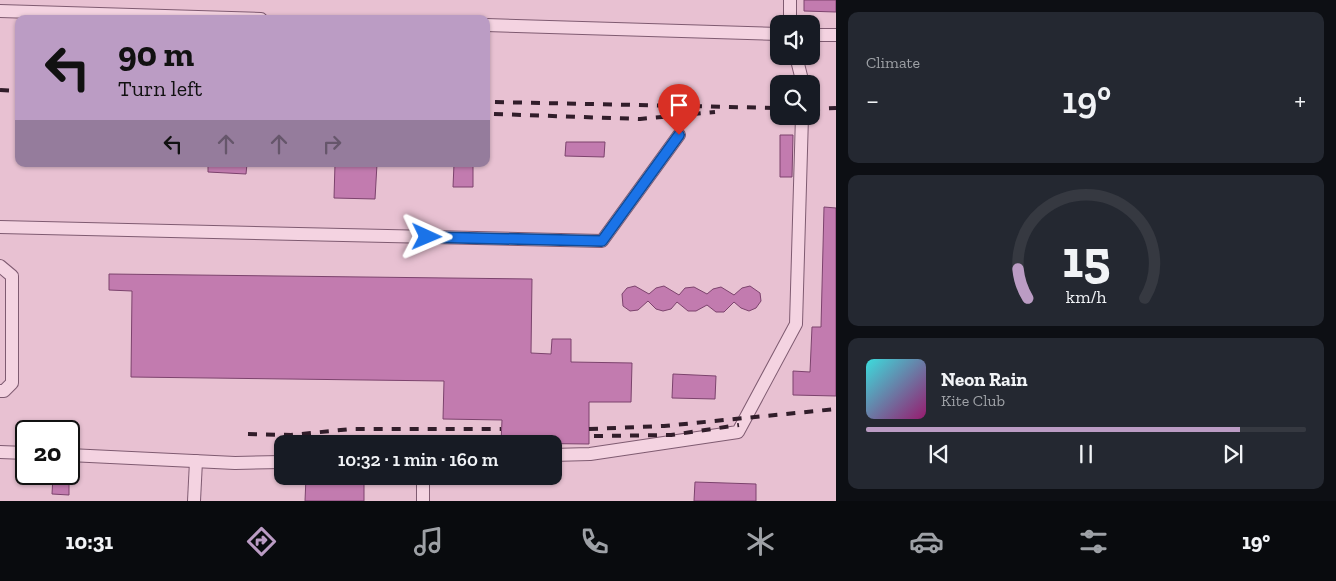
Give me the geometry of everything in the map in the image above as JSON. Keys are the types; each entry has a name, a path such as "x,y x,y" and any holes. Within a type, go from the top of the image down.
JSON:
{"lane":[{"path":"790,0 790,15"},
{"path":"0,11 130,15"},
{"path":"490,25 770,34"},
{"path":"820,35 836,35"},
{"path":"562,455 590,454 738,432 796,324 802,125"},
{"path":"0,227 602,241 679,135"},
{"path":"0,266 12,276 12,383 4,391 0,391"},
{"path":"0,452 15,453"},
{"path":"80,456 196,461 274,462"},
{"path":"194,501 196,461"},
{"path":"423,485 423,501"}],"building":[{"path":"804,0 836,0 836,12 804,11"},
{"path":"780,135 793,135 792,177 780,177"},
{"path":"566,142 605,142 604,157 565,156"},
{"path":"208,167 247,167 246,174 208,172"},
{"path":"335,167 377,167 375,199 334,198"},
{"path":"454,167 473,167 473,187 453,187"},
{"path":"824,207 836,208 836,396 793,395 793,371 810,372 812,327 821,327"},
{"path":"109,274 532,279 531,353 551,354 552,339 571,339 571,362 632,363 631,402 589,402 589,444 562,444 562,435 501,435 502,420 443,419 444,381 131,377 132,291 109,290"},
{"path":"635,286 649,294 656,288 664,286 679,295 685,288 694,287 707,294 713,289 721,287 734,295 742,288 750,286 760,293 761,301 756,308 749,311 741,308 734,302 724,312 716,312 707,305 696,311 688,311 677,302 671,309 663,311 656,309 648,301 638,310 630,311 623,306 622,294 627,288"},
{"path":"673,374 716,376 715,399 672,398"},
{"path":"695,482 756,484 756,501 694,501"},
{"path":"52,485 69,485 69,495 52,494"},
{"path":"306,485 364,485 364,501 305,501"}],"railway":[{"path":"0,90 15,91"},
{"path":"495,102 770,108"},
{"path":"820,109 836,108"},
{"path":"494,114 640,119 715,112"},
{"path":"589,429 664,426 836,409"},
{"path":"594,436 671,435 739,425"},
{"path":"248,434 291,435 351,429 501,429"}],"route":[{"path":"427,237 602,241 679,135"}]}
